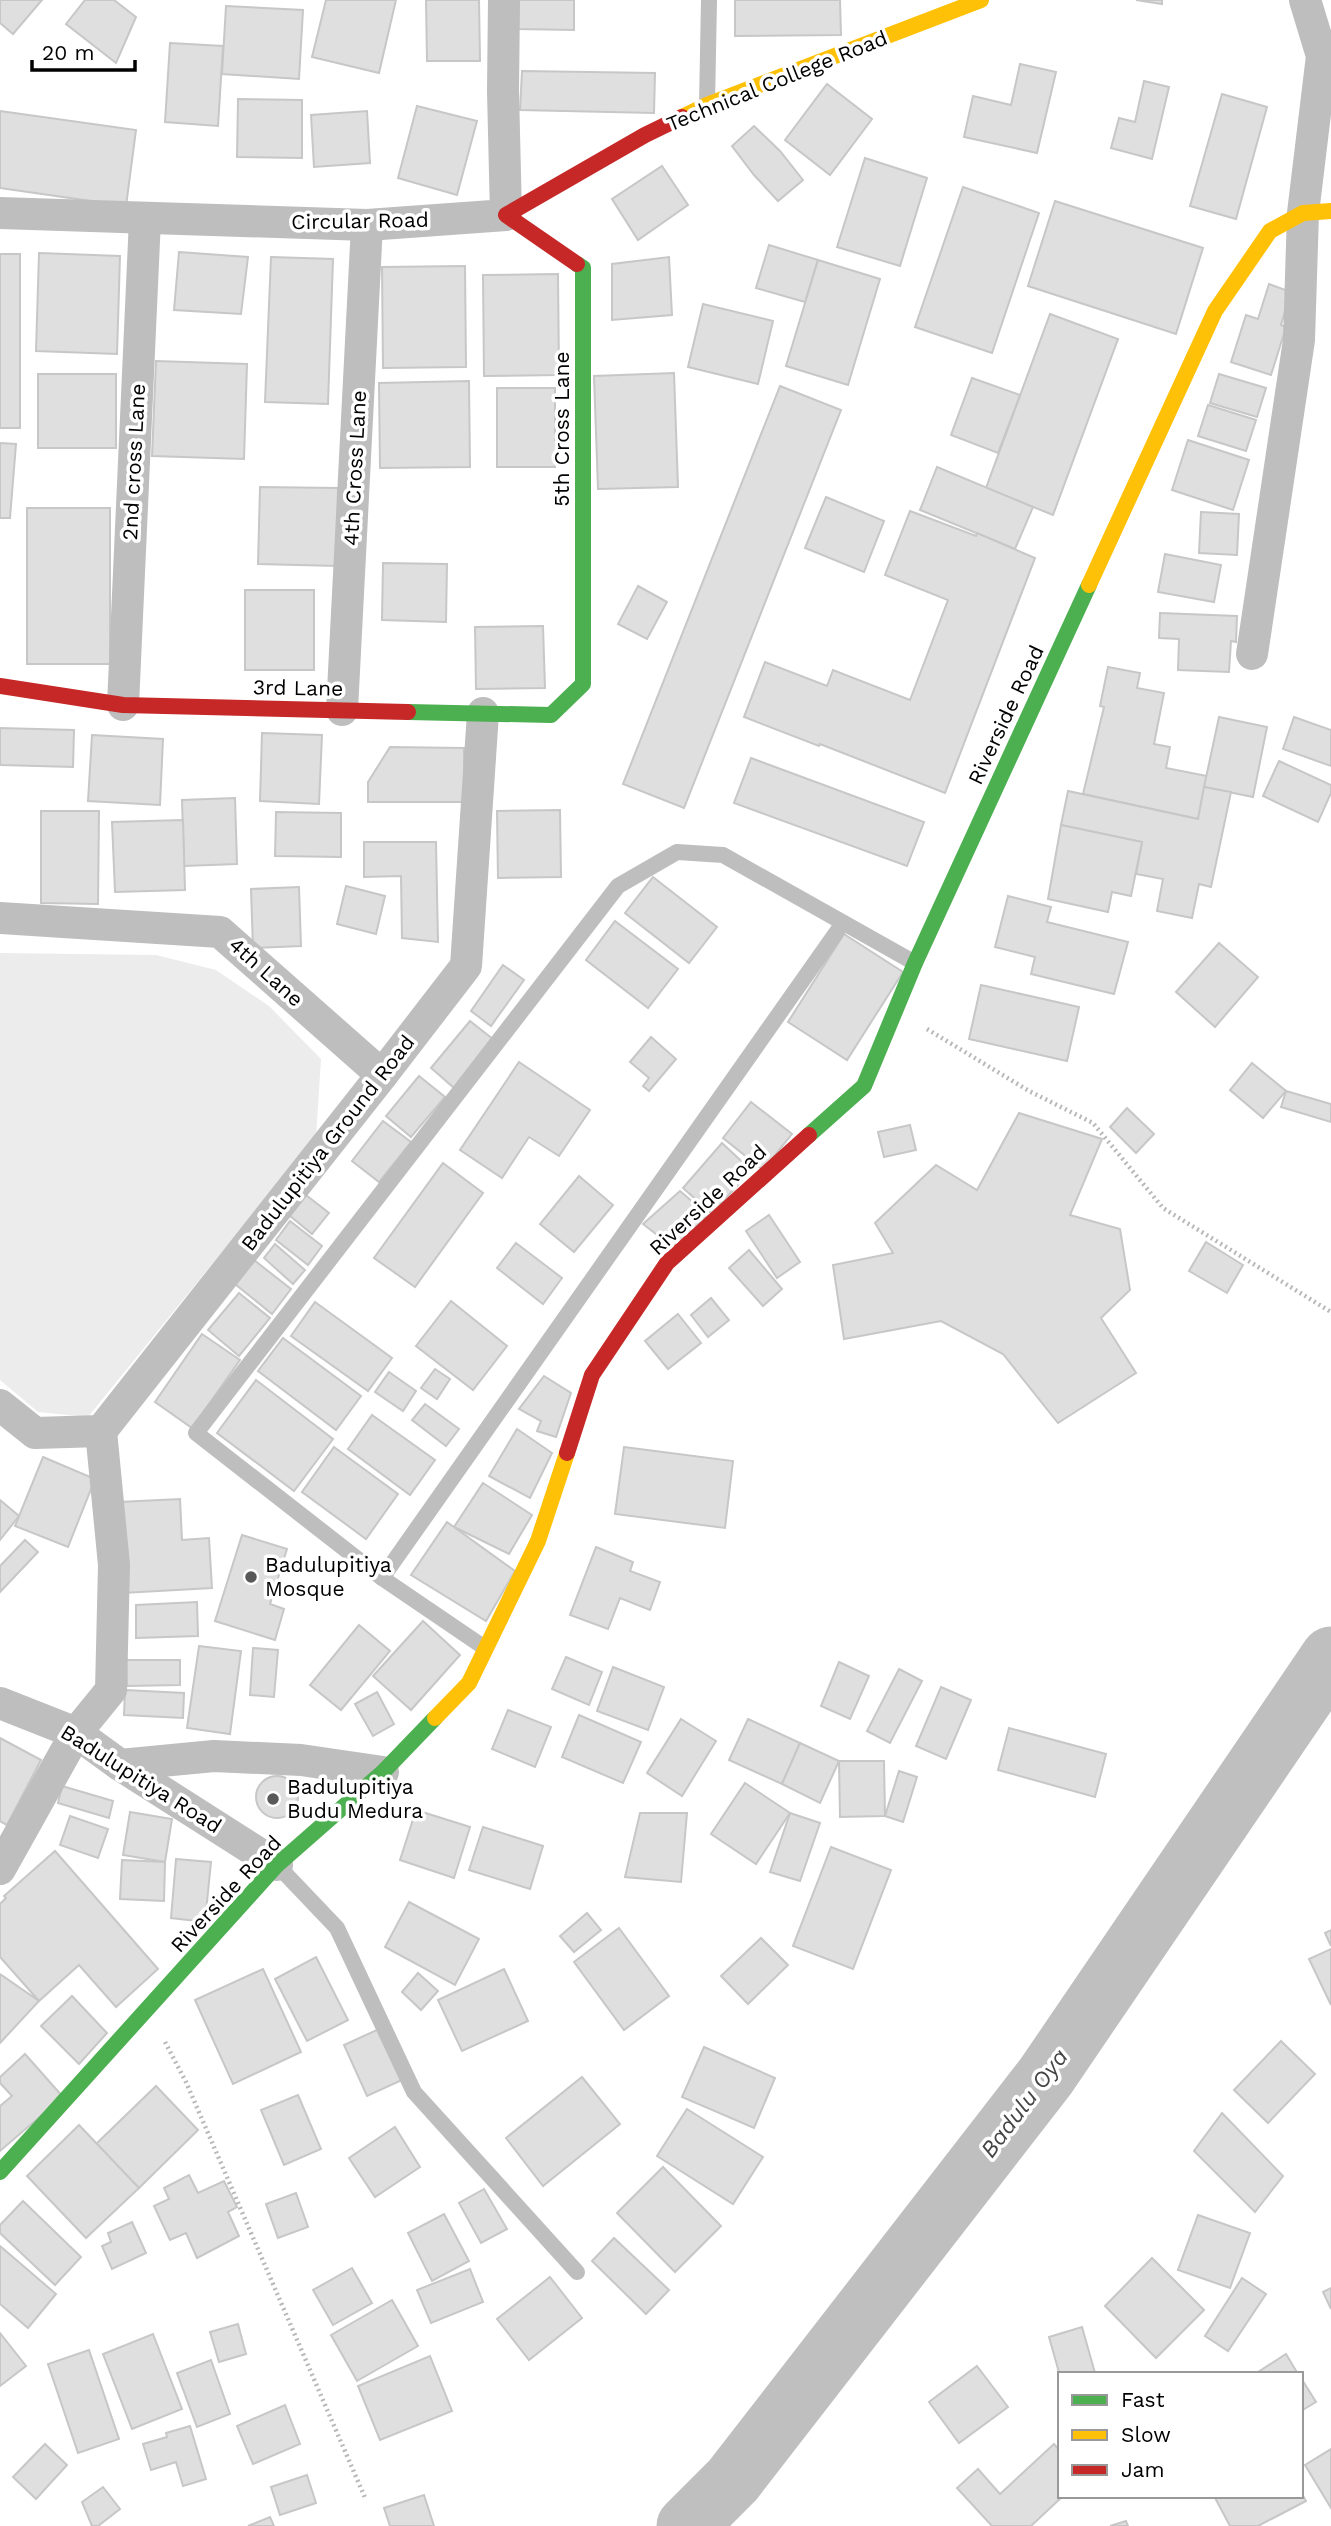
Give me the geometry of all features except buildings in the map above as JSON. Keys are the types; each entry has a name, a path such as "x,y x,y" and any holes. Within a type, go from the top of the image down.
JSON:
{"street":[{"path":"503,0 506,215"},
{"name":"Technical College Road","path":"506,215 645,135 707,105 981,0"},
{"path":"1252,654 1317,212 1322,56 1305,0"},
{"name":"Riverside Road","path":"0,2172 277,1865 383,1772 469,1683 538,1541 592,1376 667,1263 864,1086 915,963 1215,311 1270,232 1317,212"},
{"name":"Circular Road","path":"0,213 367,225 506,215"},
{"name":"5th Cross Lane","path":"506,215 583,268 583,684"},
{"name":"2nd cross Lane","path":"123,705 145,219"},
{"name":"4th Cross Lane","path":"342,710 367,225"},
{"name":"3rd Lane","path":"0,686 123,705 551,715 583,684"},
{"name":"Badulupitiya Ground Road","path":"101,1431 466,966 483,713"},
{"name":"4th Lane","path":"0,918 220,932 382,1075"},
{"path":"0,1405 35,1433 101,1431 114,1565 111,1690 76,1733 0,1869"},
{"name":"Badulupitiya Road","path":"0,1703 76,1733 120,1765 277,1865"},
{"path":"120,1765 214,1756 302,1760 383,1772"}],"lane":[{"path":"707,105 709,0"},
{"path":"486,1648 382,1578 196,1433 618,886 677,852 723,855 915,963"},
{"path":"382,1578 843,922"},
{"path":"277,1865 337,1928 414,2092 577,2272"}],"path":[{"path":"896,1010 1029,1091 1093,1123 1163,1208 1331,1312"},
{"path":"148,2010 186,2082 366,2500"}],"shaded area":[{"path":"0,953 156,955 216,970 269,1006 321,1059 316,1136 88,1417 38,1412 0,1380"}],"waterway":[{"name":"Badulu Oya","path":"687,2526 733,2480 1046,2076 1331,1657"}],"traffic: fast":[{"path":"408,712 551,715 583,684 583,268 577,264"},
{"path":"809,1135 864,1086 915,963 1089,585"},
{"path":"0,2172 277,1865 383,1772 435,1718"}],"traffic: slow":[{"path":"682,117 981,0"},
{"path":"1089,585 1215,311 1270,231 1303,213 1331,211"},
{"path":"435,1718 469,1683 538,1541 567,1453"}],"traffic: jam":[{"path":"577,264 506,215 645,135 682,117"},
{"path":"0,686 123,705 408,712"},
{"path":"567,1453 592,1375 667,1263 809,1135"}],"place":[{"name":"Badulupitiya Mosque","path":"251,1577"},
{"name":"Badulupitiya Budu Medura","path":"273,1799"}]}
